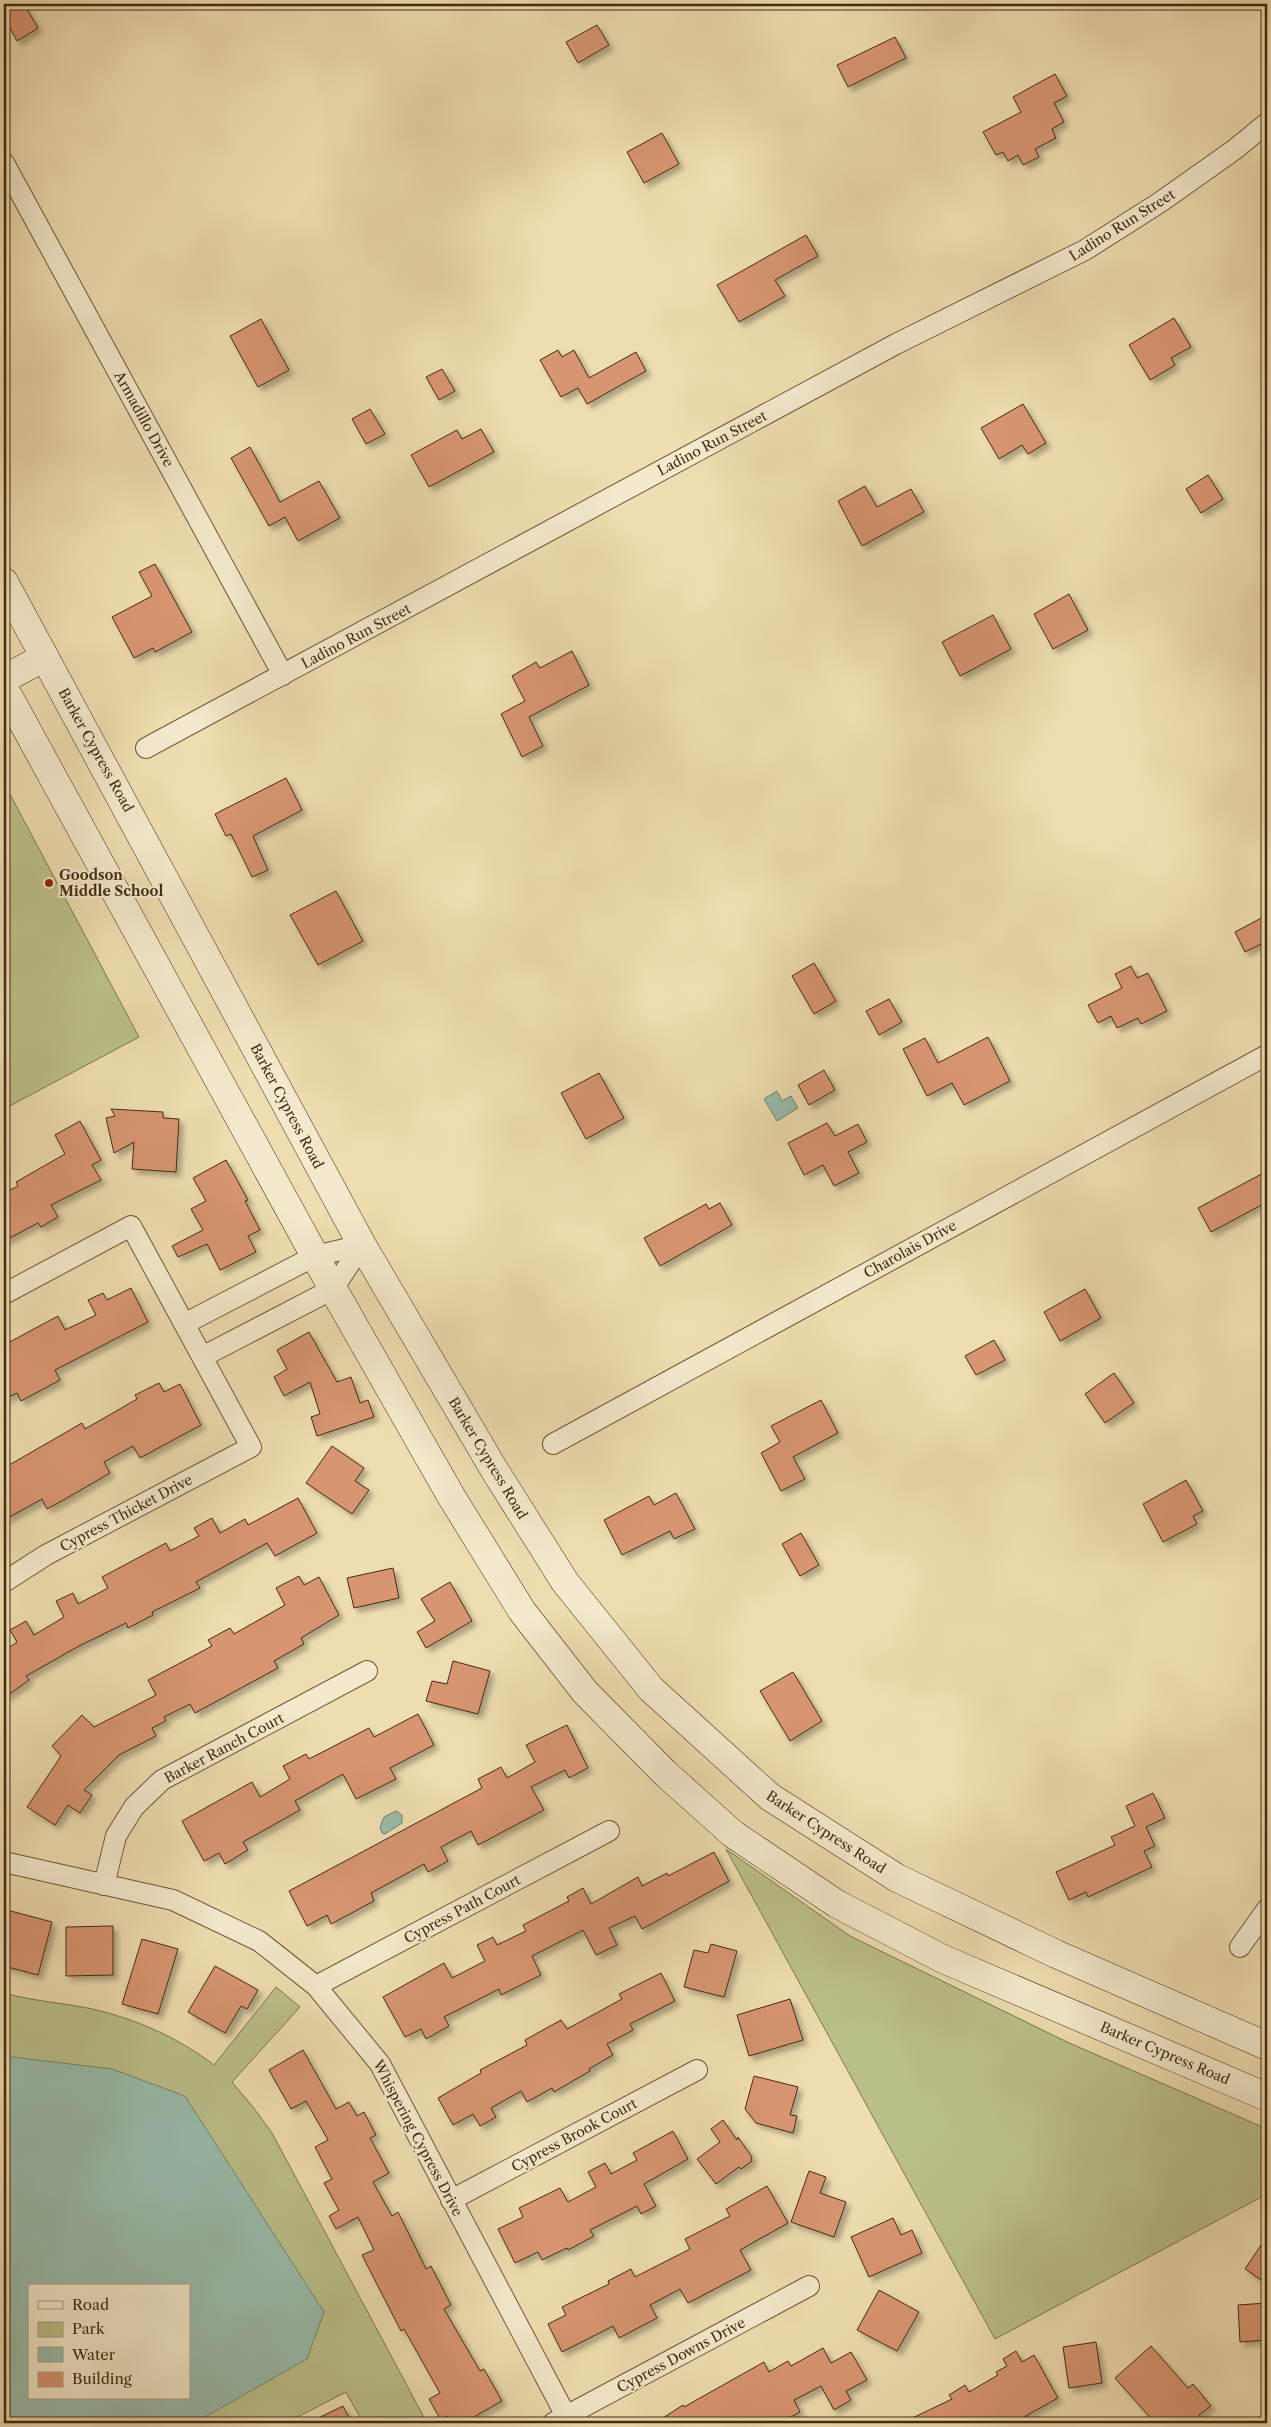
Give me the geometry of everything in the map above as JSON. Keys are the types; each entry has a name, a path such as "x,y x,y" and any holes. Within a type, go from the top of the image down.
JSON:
{"main road":[{"name":"Barker Cypress Road","path":"4,582 362,1245 494,1471 565,1582 651,1690 770,1797 896,1878 1056,1954 1267,2046"},
{"path":"4,679 45,657"},
{"name":"Barker Cypress Road","path":"4,688 333,1289 451,1496 522,1610 586,1692 666,1774 733,1834 837,1904 943,1959 1267,2097"}],"street":[{"name":"Ladino Run Street","path":"146,748 896,344 1086,250 1159,203 1234,150 1267,123"},
{"name":"Armadillo Drive","path":"4,164 284,675"},
{"name":"Charolais Drive","path":"554,1444 1267,1055"},
{"path":"4,1294 131,1226 202,1357 333,1289 362,1245"},
{"path":"184,1324 316,1256 362,1245"},
{"name":"Cypress Thicket Drive","path":"4,1582 46,1555 251,1447 202,1357"},
{"name":"Barker Ranch Court","path":"104,1884 116,1836 134,1807 162,1780 367,1671"},
{"name":"Cypress Path Court","path":"316,1986 608,1831"},
{"name":"Whispering Cypress Drive","path":"4,1862 173,1900 259,1942 316,1986 380,2064 451,2200 559,2420"},
{"path":"1240,1947 1267,1909"},
{"name":"Cypress Brook Court","path":"451,2200 697,2070"},
{"name":"Cypress Downs Drive","path":"559,2420 809,2286"}],"green space":[{"path":"4,783 139,1037 4,1109"},
{"path":"726,1849 850,1936 1067,2042 1267,2129 1267,2194 995,2339"},
{"path":"276,1987 300,2007 232,2082 272,2133 427,2423 363,2423 346,2392 286,2423 4,2423 4,1993 89,2008 131,2020 174,2039 214,2065"}],"water":[{"path":"777,1091 782,1101 791,1096 798,1108 777,1121 764,1099"},
{"path":"396,1811 402,1815 402,1823 385,1834 382,1833 380,1827 384,1817"},
{"path":"4,2056 112,2069 185,2096 324,2312 307,2359 194,2423 4,2423"}],"building":[{"path":"4,4 24,4 38,28 17,41 4,17"},
{"path":"597,25 609,45 578,63 566,42"},
{"path":"895,37 906,58 848,87 837,65"},
{"path":"1055,74 1067,96 1054,103 1064,122 1052,129 1056,138 1035,149 1039,157 1023,165 1018,155 1008,161 1003,152 996,155 983,132 1021,112 1013,97"},
{"path":"662,133 679,164 644,183 627,152"},
{"path":"806,235 818,256 775,280 785,296 739,322 717,285"},
{"path":"1174,318 1191,347 1171,358 1175,365 1150,380 1129,345"},
{"path":"261,319 289,370 258,387 230,336"},
{"path":"558,350 562,357 574,350 589,378 636,352 646,371 587,404 578,388 561,397 540,360"},
{"path":"442,369 455,391 439,400 426,377"},
{"path":"1023,404 1046,443 1028,454 1022,445 999,459 981,428"},
{"path":"370,409 385,434 366,444 352,419"},
{"path":"481,429 494,452 429,487 411,455 457,430 462,439"},
{"path":"250,447 280,502 319,481 340,518 298,541 285,517 269,526 231,458"},
{"path":"1208,475 1223,499 1201,513 1186,489"},
{"path":"865,486 877,507 911,489 924,512 862,546 838,501"},
{"path":"155,564 192,632 155,652 153,648 134,658 112,617 152,596 139,572"},
{"path":"1069,594 1088,630 1053,649 1034,614"},
{"path":"993,615 1011,649 960,676 942,642"},
{"path":"572,651 589,685 529,717 543,746 522,757 501,714 525,701 512,676 536,662 540,668"},
{"path":"286,778 302,810 253,836 268,870 252,877 231,834 226,836 215,814"},
{"path":"336,891 363,941 318,965 290,915"},
{"path":"1267,915 1267,941 1245,952 1235,932"},
{"path":"814,963 836,1001 814,1014 792,976"},
{"path":"1131,966 1137,978 1148,973 1167,1011 1141,1024 1138,1018 1117,1028 1111,1016 1098,1023 1088,1005 1122,988 1115,974"},
{"path":"889,999 902,1022 879,1035 866,1011"},
{"path":"988,1037 1010,1081 964,1105 952,1083 927,1096 903,1049 925,1038 938,1063"},
{"path":"824,1070 835,1090 809,1105 798,1085"},
{"path":"599,1073 624,1118 586,1139 561,1093"},
{"path":"111,1109 163,1112 163,1118 179,1119 176,1172 132,1169 134,1142 114,1153 106,1118 115,1116"},
{"path":"80,1121 101,1160 92,1165 101,1180 51,1205 58,1217 41,1227 38,1223 4,1241 4,1193 18,1186 16,1182 65,1154 55,1135"},
{"path":"827,1123 835,1136 858,1124 867,1142 848,1152 859,1173 834,1186 823,1165 804,1175 788,1143"},
{"path":"226,1160 248,1200 245,1201 260,1230 248,1236 256,1252 220,1270 207,1244 178,1257 172,1246 203,1230 191,1209 206,1201 193,1178"},
{"path":"1267,1171 1267,1202 1211,1232 1198,1208"},
{"path":"720,1203 732,1225 660,1266 644,1238 706,1204 709,1209"},
{"path":"131,1288 148,1322 55,1370 60,1380 21,1401 17,1393 4,1399 4,1345 58,1316 65,1330 96,1315 88,1300 103,1293 107,1300"},
{"path":"1085,1289 1101,1318 1060,1341 1044,1312"},
{"path":"309,1332 337,1382 351,1377 360,1403 368,1400 374,1417 317,1436 311,1417 320,1414 310,1382 284,1396 274,1377 287,1369 277,1350"},
{"path":"994,1340 1005,1360 976,1375 965,1356"},
{"path":"1114,1373 1134,1403 1105,1423 1085,1394"},
{"path":"159,1383 164,1392 180,1384 201,1425 140,1458 133,1446 104,1462 110,1473 67,1498 47,1509 42,1499 4,1520 4,1468 82,1423 85,1429 137,1399 135,1395"},
{"path":"821,1400 838,1433 793,1457 805,1479 781,1491 761,1453 780,1442 771,1426"},
{"path":"332,1446 364,1468 355,1481 369,1490 352,1514 306,1483"},
{"path":"1186,1480 1203,1511 1193,1516 1197,1524 1163,1542 1143,1504"},
{"path":"676,1493 695,1529 674,1539 670,1531 622,1555 604,1520 649,1496 654,1505"},
{"path":"298,1498 317,1533 275,1556 267,1543 196,1582 200,1588 152,1612 153,1615 128,1628 126,1623 79,1646 26,1676 29,1680 4,1698 4,1651 17,1642 10,1630 26,1621 34,1635 64,1617 56,1601 73,1593 78,1604 108,1588 102,1577 166,1543 170,1551 199,1536 194,1528 212,1518 220,1533 245,1519 248,1525"},
{"path":"801,1533 819,1565 800,1576 782,1544"},
{"path":"393,1568 399,1598 354,1608 347,1578"},
{"path":"299,1576 304,1585 319,1577 339,1615 301,1638 304,1644 274,1661 278,1668 195,1713 190,1704 164,1717 166,1721 152,1728 156,1736 119,1755 84,1790 92,1795 80,1813 68,1805 55,1825 27,1807 61,1756 52,1746 82,1715 94,1727 156,1695 148,1680 212,1646 208,1640 230,1628 234,1634 285,1605 276,1588"},
{"path":"450,1582 472,1621 426,1648 417,1632 435,1621 421,1599"},
{"path":"453,1661 490,1671 478,1714 426,1701 432,1681 447,1684"},
{"path":"793,1672 822,1721 790,1741 760,1691"},
{"path":"418,1714 434,1745 390,1768 396,1779 356,1799 343,1774 295,1801 300,1810 243,1842 248,1850 225,1864 219,1853 204,1861 182,1821 252,1782 260,1797 290,1779 283,1766 306,1754 309,1759 369,1728 374,1737"},
{"path":"567,1725 588,1768 569,1778 565,1770 531,1787 544,1810 478,1845 471,1831 441,1847 448,1861 428,1872 424,1864 371,1893 374,1901 331,1924 327,1915 307,1926 289,1891 482,1788 478,1779 501,1767 507,1778 535,1762 526,1745"},
{"path":"1153,1793 1165,1818 1146,1827 1155,1846 1144,1851 1152,1867 1088,1897 1086,1892 1069,1900 1056,1872 1115,1845 1111,1837 1135,1826 1126,1806"},
{"path":"714,1852 729,1881 642,1929 635,1916 609,1928 617,1945 596,1955 583,1930 532,1956 541,1975 501,1995 499,1989 444,2017 449,2026 426,2039 421,2029 405,2037 383,1997 444,1963 452,1978 485,1961 477,1945 493,1937 497,1945 526,1931 523,1925 569,1901 567,1897 583,1888 591,1904 638,1877 642,1886 667,1873 668,1876"},
{"path":"7,1910 52,1922 38,1975 4,1966 4,1922"},
{"path":"113,1926 113,1975 66,1976 66,1927"},
{"path":"142,1939 178,1949 158,2014 122,2004"},
{"path":"711,1944 737,1951 724,1997 684,1987 694,1950 708,1953"},
{"path":"215,1966 258,1990 247,2009 241,2006 225,2033 188,2012"},
{"path":"661,1973 675,2001 630,2024 633,2030 607,2044 613,2055 554,2092 552,2088 527,2102 521,2091 491,2108 496,2117 480,2126 473,2114 453,2125 438,2098 481,2073 480,2070 527,2045 525,2040 561,2020 567,2029 622,1999 619,1994"},
{"path":"790,1999 803,2040 749,2056 737,2015"},
{"path":"303,2050 336,2109 349,2102 357,2116 364,2112 376,2135 370,2138 389,2173 373,2182 392,2216 398,2212 426,2269 431,2266 451,2305 444,2309 480,2371 484,2369 502,2401 463,2423 451,2423 447,2416 441,2420 429,2399 440,2393 404,2329 401,2331 362,2255 374,2250 358,2217 336,2229 329,2216 339,2210 324,2183 332,2179 315,2147 328,2140 306,2101 291,2109 269,2070"},
{"path":"754,2076 798,2087 790,2115 797,2116 793,2133 756,2123 745,2109"},
{"path":"723,2120 737,2140 738,2137 752,2157 752,2161 741,2169 739,2167 716,2184 697,2159 720,2142 711,2129"},
{"path":"673,2131 688,2159 644,2184 656,2206 641,2214 637,2206 590,2230 594,2236 568,2250 567,2248 542,2260 538,2252 515,2263 498,2229 523,2217 519,2208 560,2188 568,2202 596,2187 588,2172 605,2163 611,2174 637,2160 633,2153"},
{"path":"809,2171 826,2177 820,2193 846,2202 834,2237 791,2222"},
{"path":"767,2186 788,2223 740,2250 751,2270 688,2303 680,2289 650,2305 657,2318 619,2338 613,2326 562,2352 548,2324 566,2315 562,2307 609,2284 608,2281 631,2269 635,2277 690,2249 685,2239 730,2216 726,2209"},
{"path":"893,2218 901,2235 912,2230 922,2253 869,2277 851,2237"},
{"path":"1267,2236 1267,2284 1245,2269"},
{"path":"879,2290 919,2312 897,2351 857,2330"},
{"path":"1267,2303 1267,2340 1240,2342 1238,2305"},
{"path":"1096,2342 1102,2383 1069,2388 1063,2347"},
{"path":"1151,2346 1188,2388 1193,2384 1211,2406 1199,2415 1205,2423 1155,2423 1115,2378"},
{"path":"823,2348 831,2363 851,2352 867,2380 846,2391 851,2400 834,2410 821,2386 794,2400 800,2412 780,2423 655,2423 683,2405 684,2407 764,2362 769,2372 788,2361 791,2366"},
{"path":"1016,2351 1022,2362 1034,2355 1058,2398 1013,2423 902,2423 952,2399 949,2395 965,2385 969,2392 998,2375 996,2372 1007,2366 1003,2359"},
{"path":"343,2406 352,2423 308,2423"}],"place":[{"name":"Goodson Middle School","path":"49,883"}]}
